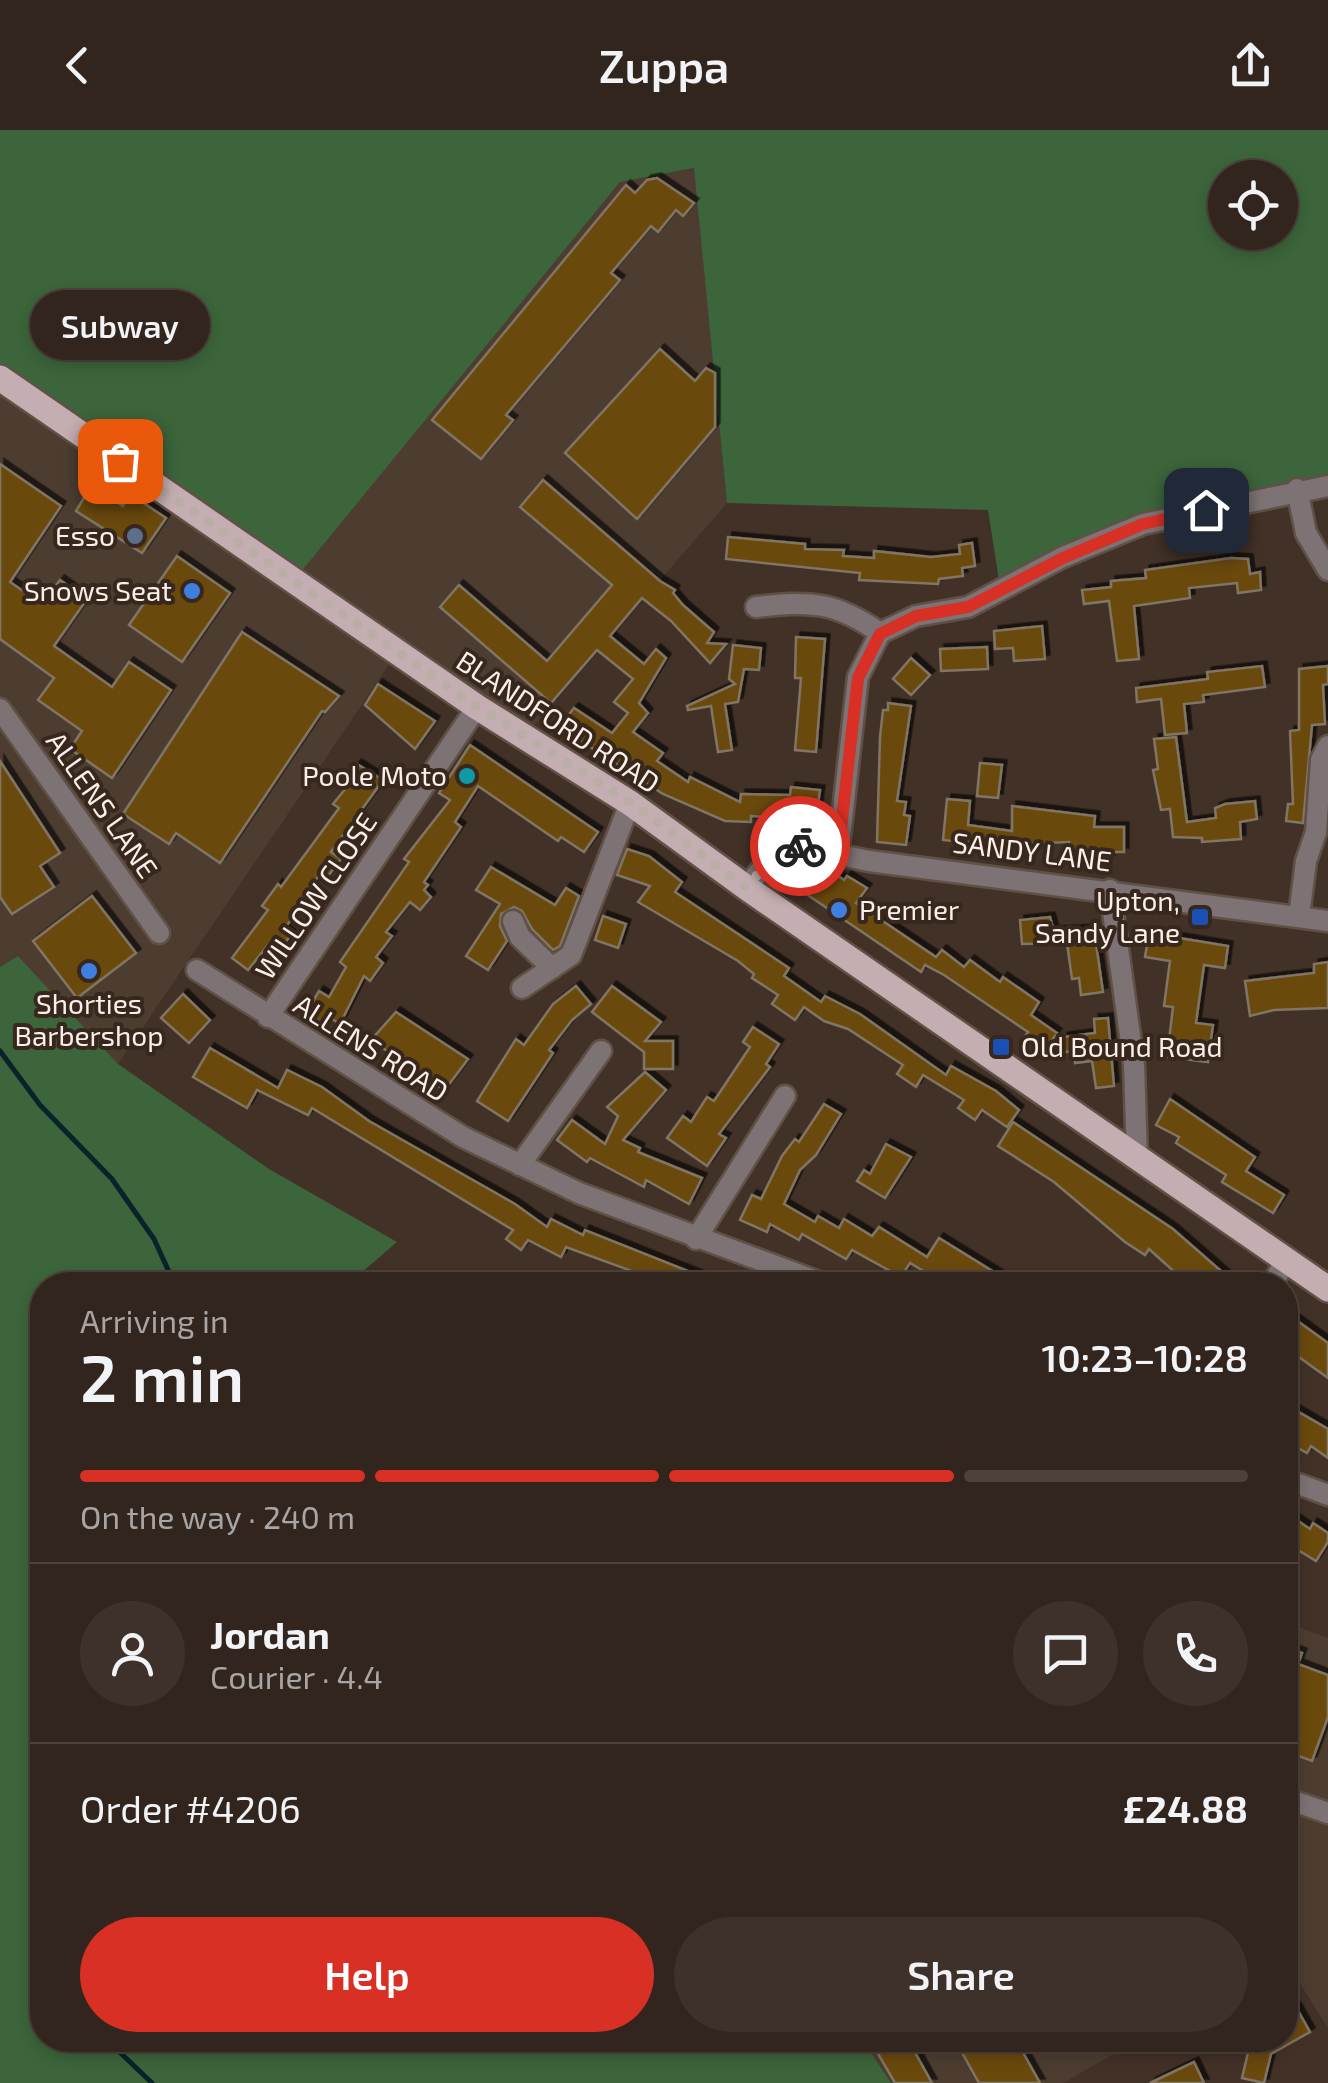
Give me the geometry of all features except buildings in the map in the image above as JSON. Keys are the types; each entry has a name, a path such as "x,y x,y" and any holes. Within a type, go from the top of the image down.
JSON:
{"main road":[{"name":"BLANDFORD ROAD","path":"0,378 476,706 630,802 747,888 1328,1289"}],"street":[{"path":"838,855 858,678 880,634 916,616 968,607 1063,558 1143,524 1328,486"},
{"path":"1297,490 1306,533 1328,570"},
{"path":"756,607 804,602 833,607 854,614 880,634"},
{"name":"WILLOW CLOSE","path":"268,1017 476,706"},
{"name":"ALLENS LANE","path":"0,709 120,892 159,933"},
{"path":"1299,916 1306,860 1316,832 1318,777 1328,746"},
{"path":"522,988 571,955 630,802"},
{"name":"SANDY LANE","path":"747,888 769,860 785,850 806,845 838,855 1328,921"},
{"path":"1110,890 1134,1065 1137,1157"},
{"path":"513,921 520,936 552,968"},
{"name":"ALLENS ROAD","path":"197,970 464,1137 696,1240 789,1272"},
{"path":"520,1165 601,1051"},
{"path":"696,1240 785,1096"},
{"path":"1279,1272 1286,1261"},
{"path":"1298,1484 1328,1495"},
{"path":"1298,1803 1328,1813"}],"shaded area":[{"path":"695,168 727,503 524,737 397,653 118,1064 18,957 0,967 0,378 293,580 620,182"},
{"path":"1298,1627 1328,1638 1328,2028 1298,1981"},
{"path":"871,2052 1117,2052 1063,2083 891,2083"}],"green space":[{"path":"0,130 1328,130 1328,486 1143,524 1001,593 988,510 727,503 694,168 620,182 300,573 0,365"},
{"path":"18,956 118,1064 269,1169 397,1242 362,1272 30,1272 30,2052 871,2052 891,2083 0,2083 0,967"}],"waterway":[{"path":"0,1051 40,1105 112,1179 154,1239 169,1272"},
{"path":"120,2052 152,2083"}],"way so far":[{"path":"120,461 476,706 630,802 747,888 769,860 800,846"}],"place":[{"name":"Subway","path":"120,461"},
{"name":"Esso","path":"135,536"},
{"name":"Snows Seat","path":"192,591"},
{"name":"Poole Moto","path":"467,776"},
{"name":"Premier","path":"839,910"},
{"name":"Upton, Sandy Lane","path":"1200,917"},
{"name":"Shorties Barbershop","path":"89,971"},
{"name":"Old Bound Road","path":"1001,1047"}],"route":[{"path":"800,846 838,855 858,678 880,634 916,616 938,616 1001,594 1063,558 1143,524 1206,510"}]}
